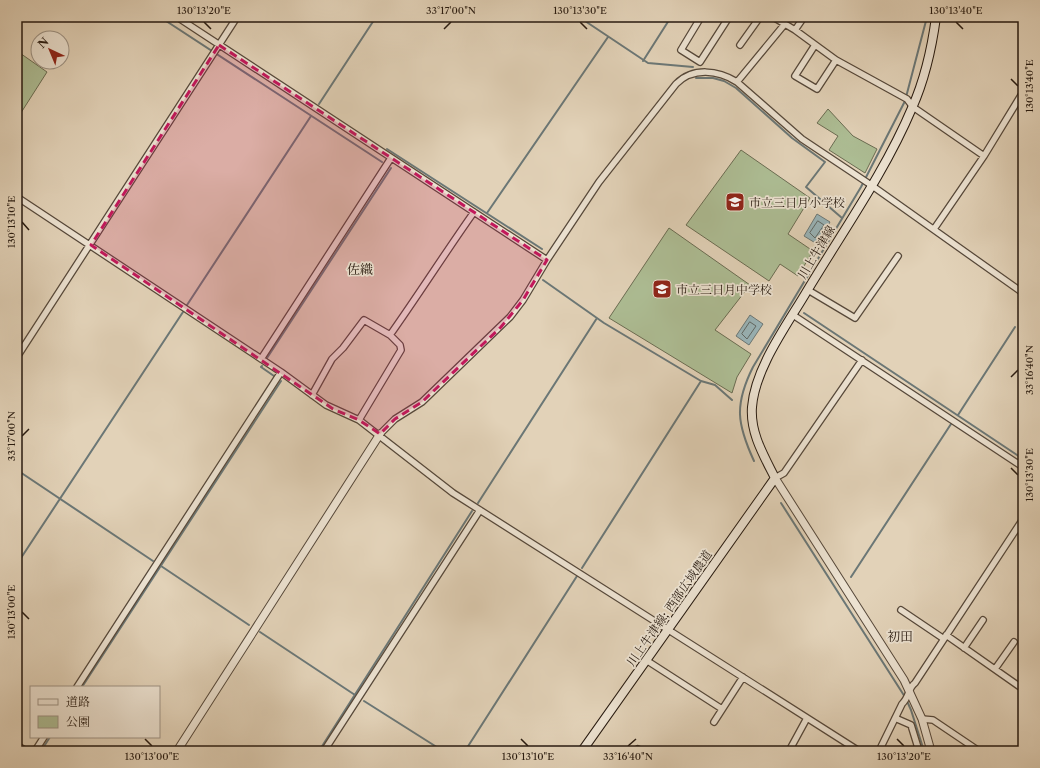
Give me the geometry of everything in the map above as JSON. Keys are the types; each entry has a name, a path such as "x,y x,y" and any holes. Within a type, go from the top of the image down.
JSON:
{"main road":[{"name":"川上牛津線","path":"775,478 754,434 752,406 755,387 763,367 808,290 866,182 913,107 925,68 936,17"},
{"name":"川上牛津線; 西部広域農道","path":"582,751 775,478"}],"street":[{"path":"177,17 547,260"},
{"path":"17,357 91,245 237,17"},
{"path":"701,17 680,50 700,62 729,17"},
{"path":"740,45 760,17"},
{"path":"773,17 784,25 795,30 836,60 905,97 913,107 984,156"},
{"path":"795,30 804,17"},
{"path":"737,82 784,25"},
{"path":"815,45 795,76 817,89 836,60"},
{"path":"177,751 380,434 395,419 422,402 501,327 524,300 547,260 599,182 680,80 691,74 702,72 725,76 737,82 802,139 934,229 1023,293"},
{"path":"934,229 984,156 1023,92"},
{"path":"261,359 391,158"},
{"path":"17,197 282,372 326,406 359,420 380,434 386,442 454,493 860,751"},
{"path":"390,335 474,212"},
{"path":"808,290 855,318 898,256"},
{"path":"793,315 1023,467"},
{"path":"312,395 332,359 343,348 364,320 390,335 400,345 401,350 359,420"},
{"path":"862,360 784,473 775,478 910,695 922,719 932,751"},
{"path":"78,686 282,372"},
{"path":"324,751 480,510"},
{"path":"879,751 902,704 910,695 911,686 1023,519"},
{"path":"901,610 964,648 1023,689"},
{"path":"964,648 984,620"},
{"path":"995,669 1014,642"},
{"path":"646,660 722,709"},
{"path":"714,722 743,677"},
{"path":"789,751 807,718"},
{"path":"895,718 911,725 919,751"},
{"path":"922,719 933,720 979,751"},
{"path":"35,751 43,738"},
{"path":"17,745 26,751"},
{"path":"637,751 638,749 642,751"}],"highlighted area":[{"path":"219,45 547,260 523,300 501,327 422,402 395,419 380,434 359,420 333,409 91,245"}],"green space":[{"path":"17,51 30,60 30,70 44,70 47,72 17,119"},
{"path":"828,109 853,136 877,149 865,173 829,150 838,136 817,123"},
{"path":"741,150 810,198 788,234 813,251 798,276 780,264 769,281 686,225"},
{"path":"669,228 750,285 715,330 751,354 737,377 732,393 609,318"}],"water":[{"path":"817,214 830,222 817,244 804,236"},
{"path":"750,315 763,324 749,345 736,336"}],"waterway":[{"path":"160,17 382,162"},
{"path":"319,104 376,17"},
{"path":"579,17 648,63 693,67"},
{"path":"643,61 671,17"},
{"path":"754,461 744,436 740,414 740,404 747,380 753,367 861,187 905,101 927,17"},
{"path":"487,213 608,37"},
{"path":"696,78 713,78 724,81 736,88 792,138 825,162 806,187 842,218"},
{"path":"187,305 311,116"},
{"path":"387,149 542,249"},
{"path":"267,358 391,168"},
{"path":"543,280 604,323 701,381 715,385 732,400"},
{"path":"17,564 183,312"},
{"path":"804,313 1023,459"},
{"path":"478,503 597,318"},
{"path":"958,415 1015,327"},
{"path":"262,366 261,367 274,376"},
{"path":"83,686 281,381"},
{"path":"582,568 701,381"},
{"path":"851,577 951,424"},
{"path":"17,470 153,561"},
{"path":"781,503 905,697"},
{"path":"319,751 472,511"},
{"path":"161,566 249,625"},
{"path":"465,751 577,576"},
{"path":"260,632 355,695"},
{"path":"364,701 443,751"},
{"path":"907,701 924,751"},
{"path":"41,751 49,738"},
{"path":"1015,751 1023,739"}],"place":[{"name":"市立三日月小学校","path":"735,202"},
{"name":"市立三日月中学校","path":"662,289"}],"district":[{"name":"佐織","path":"360,269"},
{"name":"初田","path":"900,636"}]}
